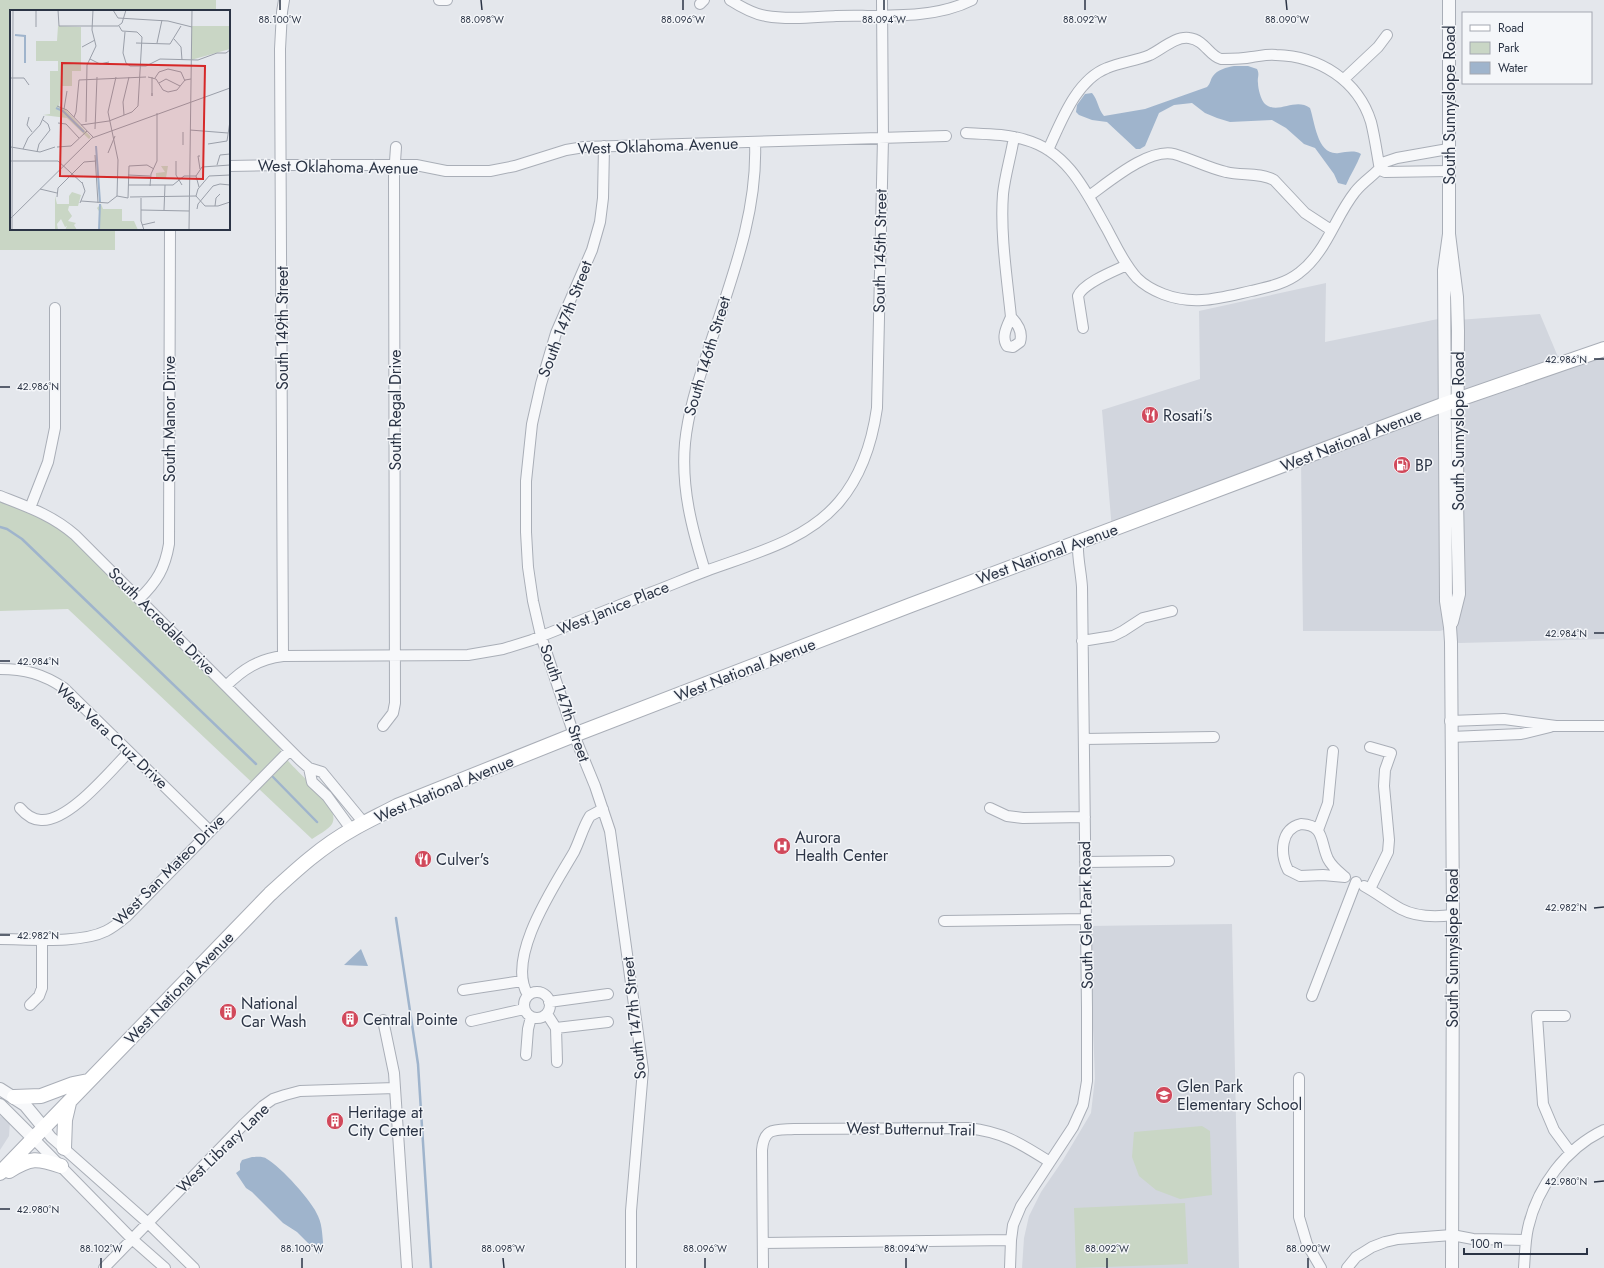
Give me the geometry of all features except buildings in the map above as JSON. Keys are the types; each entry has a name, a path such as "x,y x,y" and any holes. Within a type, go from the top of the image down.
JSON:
{"main road":[{"name":"West National Avenue","path":"0,1173 270,894 295,871 324,848 352,829 396,806 574,735 911,605 1451,402 1604,349"},
{"path":"14,1097 41,1096 73,1084 88,1081"},
{"path":"64,1148 65,1120 70,1100"},
{"path":"0,1176 22,1162 46,1162 61,1166"}],"street":[{"name":"South 149th Street","path":"283,656 280,49 284,0"},
{"path":"439,0 447,0"},
{"path":"730,0 742,8 754,13 774,17 882,15 932,12 954,7 972,0"},
{"name":"South 145th Street","path":"845,494 857,476 863,463 870,444 877,408 883,138 882,0"},
{"name":"South Sunnyslope Road","path":"1449,0 1449,234 1444,270 1451,402 1446,601 1450,627 1453,915 1452,1268"},
{"path":"1344,79 1378,47 1387,35"},
{"path":"1048,150 1076,95 1084,83 1097,72 1107,67 1137,60 1178,39 1185,37 1196,39 1205,45 1217,58 1221,59 1275,55 1293,56 1324,66 1344,79 1358,96 1370,121 1380,170"},
{"path":"966,133 1014,137 1027,140 1057,156 1070,169 1088,196 1127,264 1144,284 1157,292 1173,298 1196,301 1216,299 1277,284 1294,276 1306,267 1318,254 1355,191 1380,170 1385,162 1397,158 1448,149"},
{"name":"West Oklahoma Avenue","path":"230,166 416,165 446,171 490,171 515,166 566,150 604,146 946,136"},
{"path":"1011,317 1003,205 1005,184 1014,137"},
{"name":"South 146th Street","path":"705,571 693,532 687,503 684,464 687,426 695,392 748,220 754,177 755,142"},
{"name":"South 147th Street","path":"604,146 604,198 600,222 592,250 556,333 545,369 532,424 525,508 528,567 541,636 574,735 610,831 643,1070 631,1211 631,1268"},
{"name":"South Regal Drive","path":"383,726 394,710 396,147"},
{"path":"1088,196 1146,158 1158,154 1173,154 1222,171 1230,173 1256,174 1274,180 1305,213 1331,230"},
{"path":"1380,170 1385,172 1448,171"},
{"name":"South Manor Drive","path":"140,599 150,589 160,574 167,555 169,544 170,230"},
{"path":"1083,328 1078,296 1079,292 1090,284 1127,264"},
{"path":"30,508 48,462 55,428 55,308"},
{"name":"West Janice Place","path":"226,686 248,667 269,658 283,656 483,653 503,649 541,636 764,549 798,534 824,517 845,494"},
{"name":"South Acredale Drive","path":"0,496 43,513 64,525 290,750 309,768 322,772 364,823"},
{"name":"South Glen Park Road","path":"1010,1268 1013,1225 1021,1206 1073,1127 1083,1105 1085,1093 1088,1048 1081,569 1077,556 1078,542"},
{"path":"1082,641 1113,636 1143,618 1172,611"},
{"name":"West Vera Cruz Drive","path":"0,669 17,669 31,672 54,681 64,688 210,831"},
{"path":"1450,721 1504,719 1556,726 1604,726"},
{"path":"1451,736 1521,734 1556,726"},
{"path":"1084,739 1214,737"},
{"path":"1370,747 1391,753 1385,770 1384,786 1389,840 1388,852 1370,889"},
{"name":"West San Mateo Drive","path":"0,939 83,938 105,931 116,925 126,917 290,750"},
{"path":"1318,830 1328,803 1333,751"},
{"path":"20,808 27,816 41,820 57,816 73,808 129,752"},
{"name":"South Acredale Drive","path":"309,768 312,782 327,796 352,829"},
{"path":"990,808 1007,816 1023,818 1085,817"},
{"path":"528,995 522,982 523,965 526,946 538,915 574,851 590,816 603,809"},
{"path":"1345,877 1323,875 1300,876 1288,870 1284,859 1284,843 1286,833 1290,828 1301,824 1313,826 1318,830 1328,859 1336,870 1345,877 1370,889 1402,910 1415,914 1444,916 1453,915"},
{"path":"1085,862 1169,861"},
{"path":"1312,996 1356,882"},
{"path":"944,921 1086,919"},
{"path":"30,1005 39,996 42,988 42,939"},
{"path":"463,990 522,982"},
{"path":"471,1021 528,1013 539,1018 547,1014 550,1006 549,1002 541,993 536,992 528,995 524,1002 528,1013 526,1055"},
{"path":"549,1002 608,994"},
{"path":"547,1014 556,1028 557,1062"},
{"path":"1564,1016 1536,1016 1543,1104 1554,1130 1571,1153"},
{"path":"383,1020 394,1073 407,1268"},
{"path":"556,1028 608,1022"},
{"path":"1299,1078 1299,1217 1307,1244 1321,1268"},
{"name":"West Library Lane","path":"104,1268 244,1124 263,1106 273,1099 300,1091 395,1088"},
{"path":"0,1089 25,1105 44,1128 64,1148 148,1223 194,1268"},
{"path":"0,1105 132,1239 166,1268"},
{"name":"West Butternut Trail","path":"763,1243 762,1150 763,1142 771,1131 794,1129 968,1128 984,1130 1010,1138 1050,1162"},
{"path":"1524,1268 1526,1240 1533,1211 1549,1178 1571,1153 1588,1139 1604,1130"},
{"path":"1347,1268 1363,1252 1384,1242 1398,1239 1452,1235 1473,1239 1526,1240"},
{"path":"763,1268 763,1243 1011,1240"}],"shaded area":[{"path":"1326,283 1325,342 1438,319 1444,321 1540,314 1561,364 1604,349 1604,639 1460,643 1451,642 1450,628 1440,631 1303,631 1301,459 1112,530 1102,410 1200,379 1199,311"},
{"name":"Glen Park Elementary School","path":"1232,924 1239,1268 1022,1268 1024,1238 1029,1216 1041,1192 1063,1160 1091,1113 1095,1078 1089,926"},
{"path":"0,1116 10,1121 9,1136 0,1150"}],"green space":[{"path":"0,0 216,0 216,10 10,10 10,230 115,230 115,250 0,250"},
{"path":"0,500 42,516 64,530 279,744 282,752 289,762 321,794 329,805 333,815 332,824 312,839 68,609 0,611"},
{"path":"1202,1126 1210,1131 1212,1195 1180,1199 1156,1190 1139,1176 1132,1157 1134,1132"},
{"path":"1185,1203 1188,1264 1076,1268 1074,1208"}],"water":[{"path":"1234,66 1248,66 1257,69 1260,94 1265,104 1270,107 1275,108 1298,104 1310,108 1318,137 1321,144 1326,149 1332,153 1353,152 1361,154 1346,185 1338,183 1334,174 1315,148 1304,144 1286,128 1272,120 1230,122 1205,113 1192,103 1174,105 1159,113 1145,146 1140,149 1136,149 1107,122 1092,120 1079,115 1076,112 1077,105 1085,94 1092,93 1104,116 1145,109 1207,87 1217,72"},
{"path":"361,949 368,966 344,965"},
{"path":"252,1157 264,1157 273,1163 288,1176 310,1202 320,1220 322,1228 324,1249 319,1254 297,1232 283,1223 252,1192 246,1188 236,1173 240,1170 242,1160"}],"waterway":[{"path":"0,527 7,529 22,539 256,764"},
{"path":"273,777 317,822"},
{"path":"396,918 418,1064 431,1268"}],"place":[{"name":"Rosati's","path":"1150,415"},
{"name":"BP","path":"1402,465"},
{"name":"Aurora Health Center","path":"782,846"},
{"name":"Culver's","path":"423,859"},
{"name":"National Car Wash","path":"228,1012"},
{"name":"Central Pointe","path":"350,1019"},
{"name":"Glen Park Elementary School","path":"1164,1095"},
{"name":"Heritage at City Center","path":"335,1121"}]}
